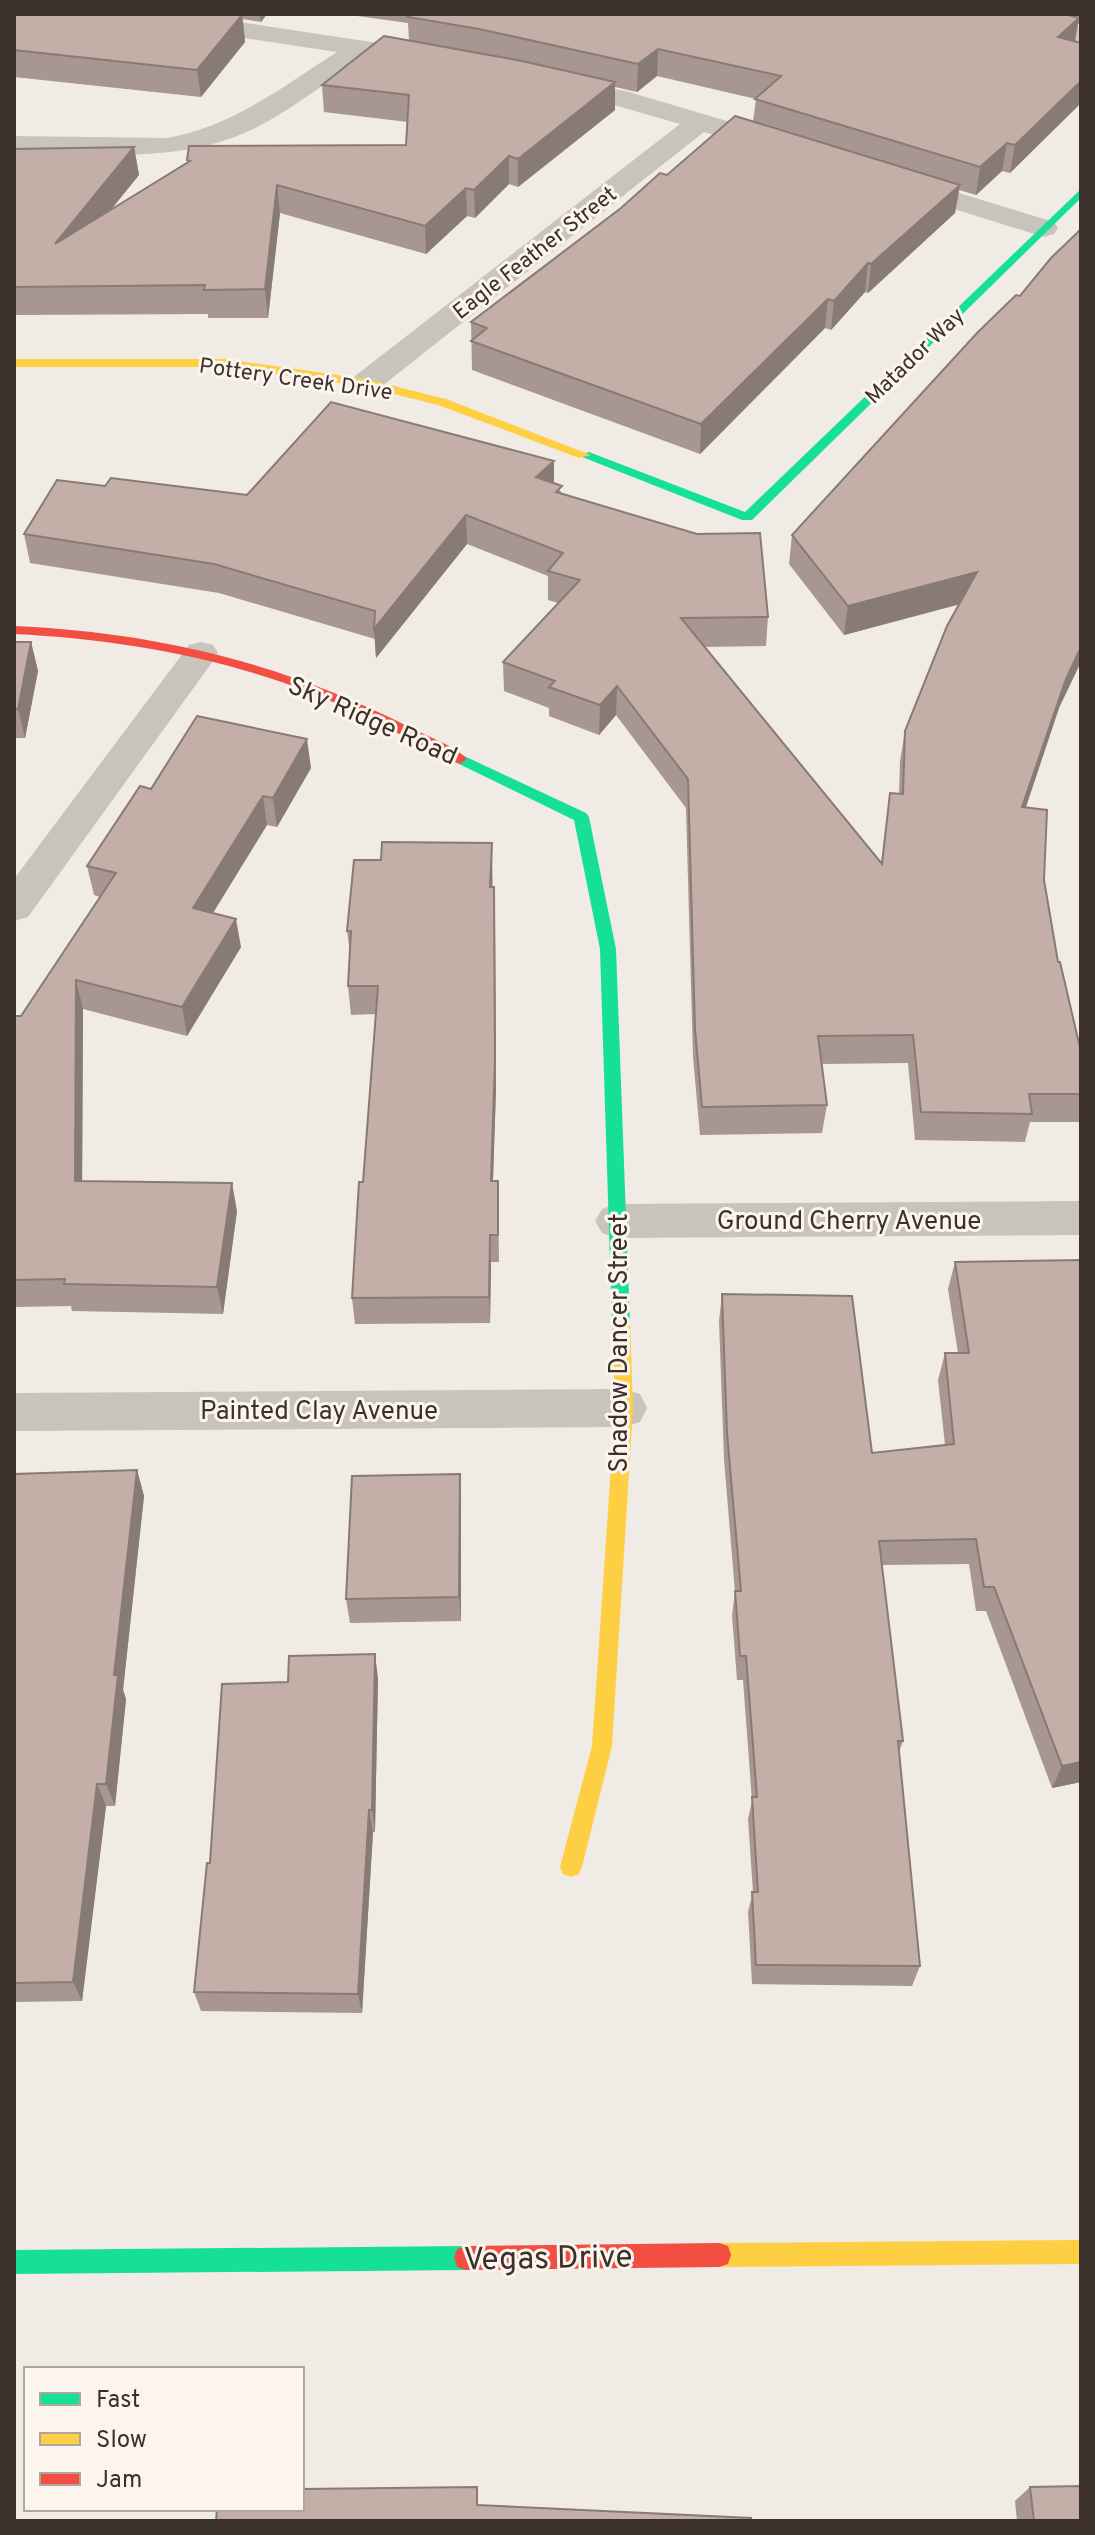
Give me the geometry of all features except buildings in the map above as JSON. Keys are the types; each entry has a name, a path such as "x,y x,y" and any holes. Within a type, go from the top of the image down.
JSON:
{"street":[{"path":"138,14 450,62"},
{"path":"1002,14 1081,36"},
{"path":"14,144 167,146 197,141 243,124 361,48"},
{"path":"542,81 701,121 805,154"},
{"name":"Eagle Feather Street","path":"366,383 701,121"},
{"path":"880,177 1044,228"},
{"name":"Matador Way","path":"747,517 1081,192"},
{"name":"Pottery Creek Drive","path":"14,363 225,363 366,383 442,402 747,517"},
{"name":"Sky Ridge Road","path":"14,630 76,632 201,653 318,690 581,817"},
{"path":"14,907 201,653"},
{"name":"Shadow Dancer Street","path":"571,1867 602,1746 624,1408 608,949 581,817"},
{"name":"Ground Cherry Avenue","path":"617,1221 1081,1218"},
{"name":"Painted Clay Avenue","path":"14,1412 624,1408"},
{"name":"Vegas Drive","path":"14,2262 1081,2252"}],"traffic: fast":[{"path":"584,455 747,517 1081,192"},
{"path":"460,759 581,817 608,949 621,1324"},
{"path":"14,2262 466,2258"}],"traffic: slow":[{"path":"14,363 225,363 366,383 442,402 584,455"},
{"path":"571,1867 602,1746 624,1408 621,1324"},
{"path":"719,2255 1081,2252"}],"traffic: jam":[{"path":"14,630 130,640 244,665 335,697 460,759"},
{"path":"466,2258 719,2255"}]}
